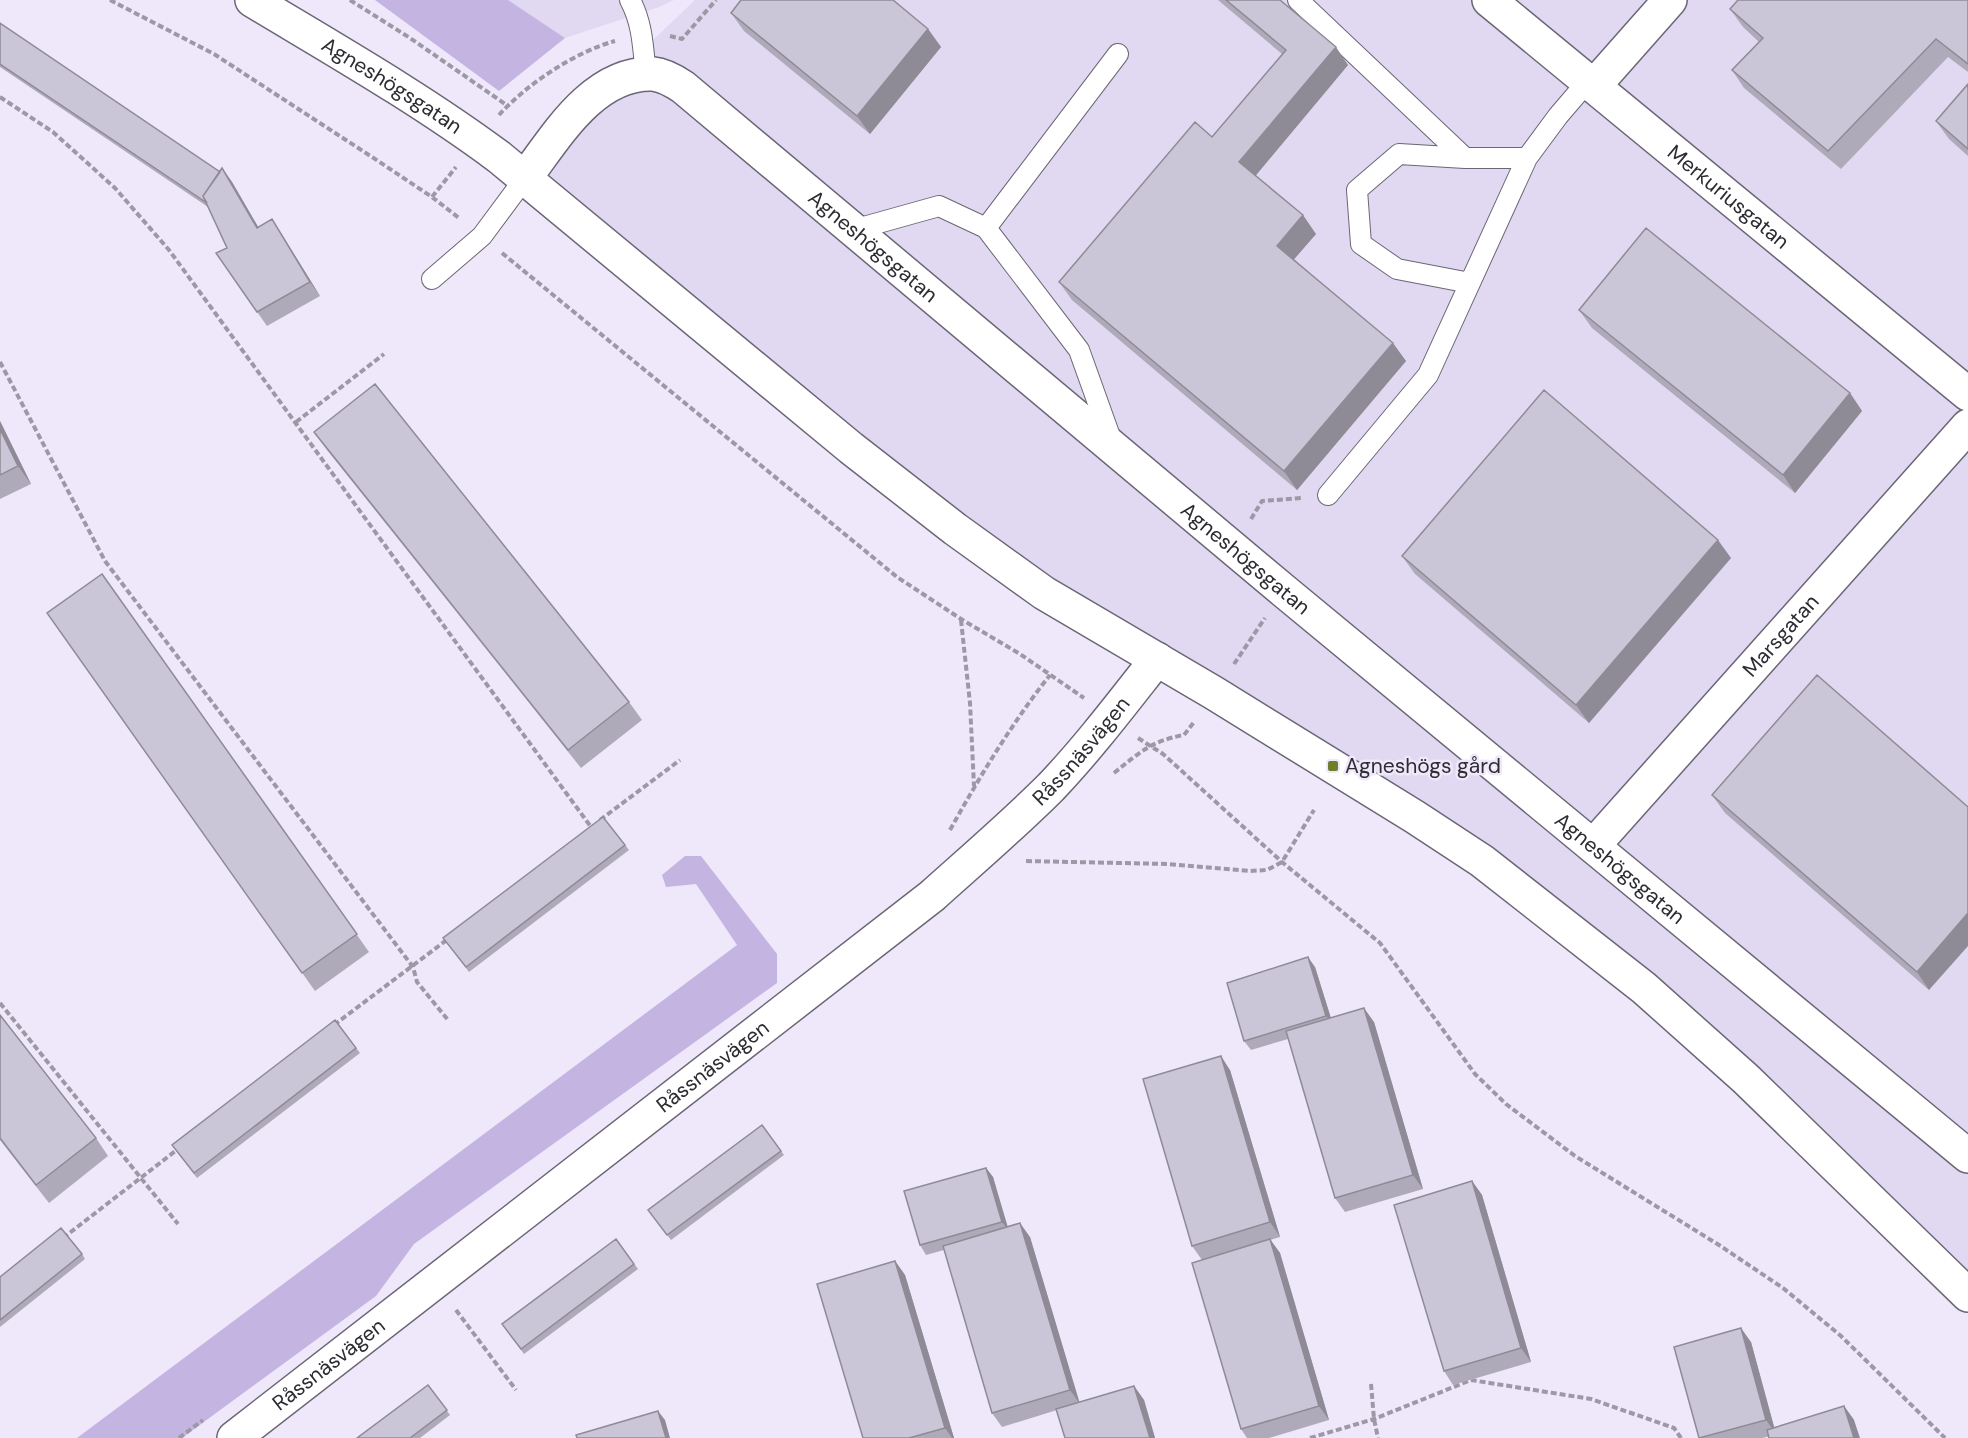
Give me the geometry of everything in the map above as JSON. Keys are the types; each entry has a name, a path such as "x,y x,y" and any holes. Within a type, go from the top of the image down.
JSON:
{"street":[{"name":"Agneshögsgatan","path":"252,0 361,66 477,141 525,178 851,448 955,529 1044,593 1157,659 1415,817 1482,861 1644,988 1746,1079 1968,1295"},
{"name":"Merkuriusgatan","path":"1490,0 1968,394"},
{"path":"1591,84 1670,0"},
{"name":"Agneshögsgatan","path":"525,178 565,125 601,91 620,81 654,74 670,79 683,87 1233,548 1968,1156"},
{"name":"Marsgatan","path":"1593,846 1968,426"},
{"name":"Råssnäsvägen","path":"234,1438 932,896 1052,785 1157,659"}],"lane":[{"path":"631,0 638,14 646,76"},
{"path":"1298,0 1465,158"},
{"path":"986,228 1118,54"},
{"path":"1329,495 1428,375 1527,158 1558,116 1591,84"},
{"path":"1470,283 1397,269 1361,244 1357,190 1399,154 1465,158 1527,158"},
{"path":"432,279 482,236 525,178"},
{"path":"853,230 939,206 986,228 1079,350 1114,448"}],"path":[{"path":"110,0 214,54 432,197 897,577 1020,654 1163,754 1282,862 1380,943 1475,1074 1506,1104 1575,1156 1719,1245 1783,1288 1841,1336 1945,1438"},
{"path":"350,0 410,38 508,106"},
{"path":"0,97 53,132 115,188 169,250 591,827 680,760"},
{"path":"296,422 384,354"},
{"path":"0,362 105,561 413,967 417,982 448,1020"},
{"path":"1233,548 1262,501 1329,495"},
{"path":"961,619 970,703 974,786"},
{"path":"949,833 974,786 1024,708 1050,675"},
{"path":"1022,860 1168,864 1250,871 1267,870 1282,862 1314,810"},
{"path":"330,1028 450,938"},
{"path":"0,1003 178,1224"},
{"path":"56,1242 186,1142"},
{"path":"452,1305 516,1390"},
{"path":"1310,1438 1374,1419 1471,1380 1591,1399 1674,1428 1680,1438"},
{"path":"1371,1384 1378,1438"},
{"path":"179,1438 207,1416"}],"shaded area":[{"path":"375,0 508,0 565,38 499,91"},
{"path":"508,0 674,0 565,38"},
{"path":"695,0 1968,0 1968,1280 1646,989 986,539 526,161"},
{"path":"685,856 701,856 777,954 777,983 414,1244 376,1296 182,1438 77,1438 737,945 696,884 666,887 662,875"}],"building":[{"path":"741,0 893,0 928,29 857,116 731,13"},
{"path":"1226,0 1280,0 1336,47 1239,162 1303,215 1277,246 1393,343 1284,471 1059,282 1195,122 1212,137 1286,50"},
{"path":"1738,0 1968,0 1968,64 1936,39 1828,151 1732,70 1763,38 1730,9"},
{"path":"0,23 220,172 203,196 207,203 0,64"},
{"path":"1968,84 1968,149 1936,121"},
{"path":"222,168 257,228 272,219 310,282 257,312 216,253 227,248 203,196"},
{"path":"1646,228 1850,393 1783,475 1579,310"},
{"path":"375,384 629,702 568,750 314,432"},
{"path":"1544,390 1718,540 1576,705 1402,556"},
{"path":"0,429 18,466 0,475"},
{"path":"102,574 357,934 302,973 47,613"},
{"path":"1817,675 1968,807 1968,913 1917,972 1712,795"},
{"path":"603,817 625,845 466,967 443,938"},
{"path":"1308,957 1326,1016 1244,1041 1227,983"},
{"path":"1364,1008 1413,1175 1335,1198 1286,1031"},
{"path":"0,1015 96,1138 36,1185 0,1138"},
{"path":"335,1020 356,1048 194,1173 172,1145"},
{"path":"1221,1056 1270,1222 1192,1246 1143,1079"},
{"path":"762,1125 781,1151 667,1235 648,1210"},
{"path":"986,1168 1002,1222 920,1245 904,1191"},
{"path":"1472,1181 1521,1348 1444,1371 1394,1205"},
{"path":"1020,1223 1070,1390 992,1413 943,1246"},
{"path":"61,1228 82,1254 0,1320 0,1277"},
{"path":"616,1239 634,1264 521,1349 502,1324"},
{"path":"1270,1239 1319,1406 1241,1429 1192,1263"},
{"path":"895,1261 945,1428 909,1438 863,1438 817,1284"},
{"path":"1741,1328 1766,1420 1699,1438 1674,1347"},
{"path":"428,1385 447,1410 410,1438 357,1438"},
{"path":"1134,1386 1150,1438 1065,1438 1056,1409"},
{"path":"1844,1406 1854,1438 1769,1438 1767,1430"},
{"path":"658,1411 666,1438 577,1438 576,1435"}],"place":[{"name":"Agneshögs gård","path":"1333,766"}]}
